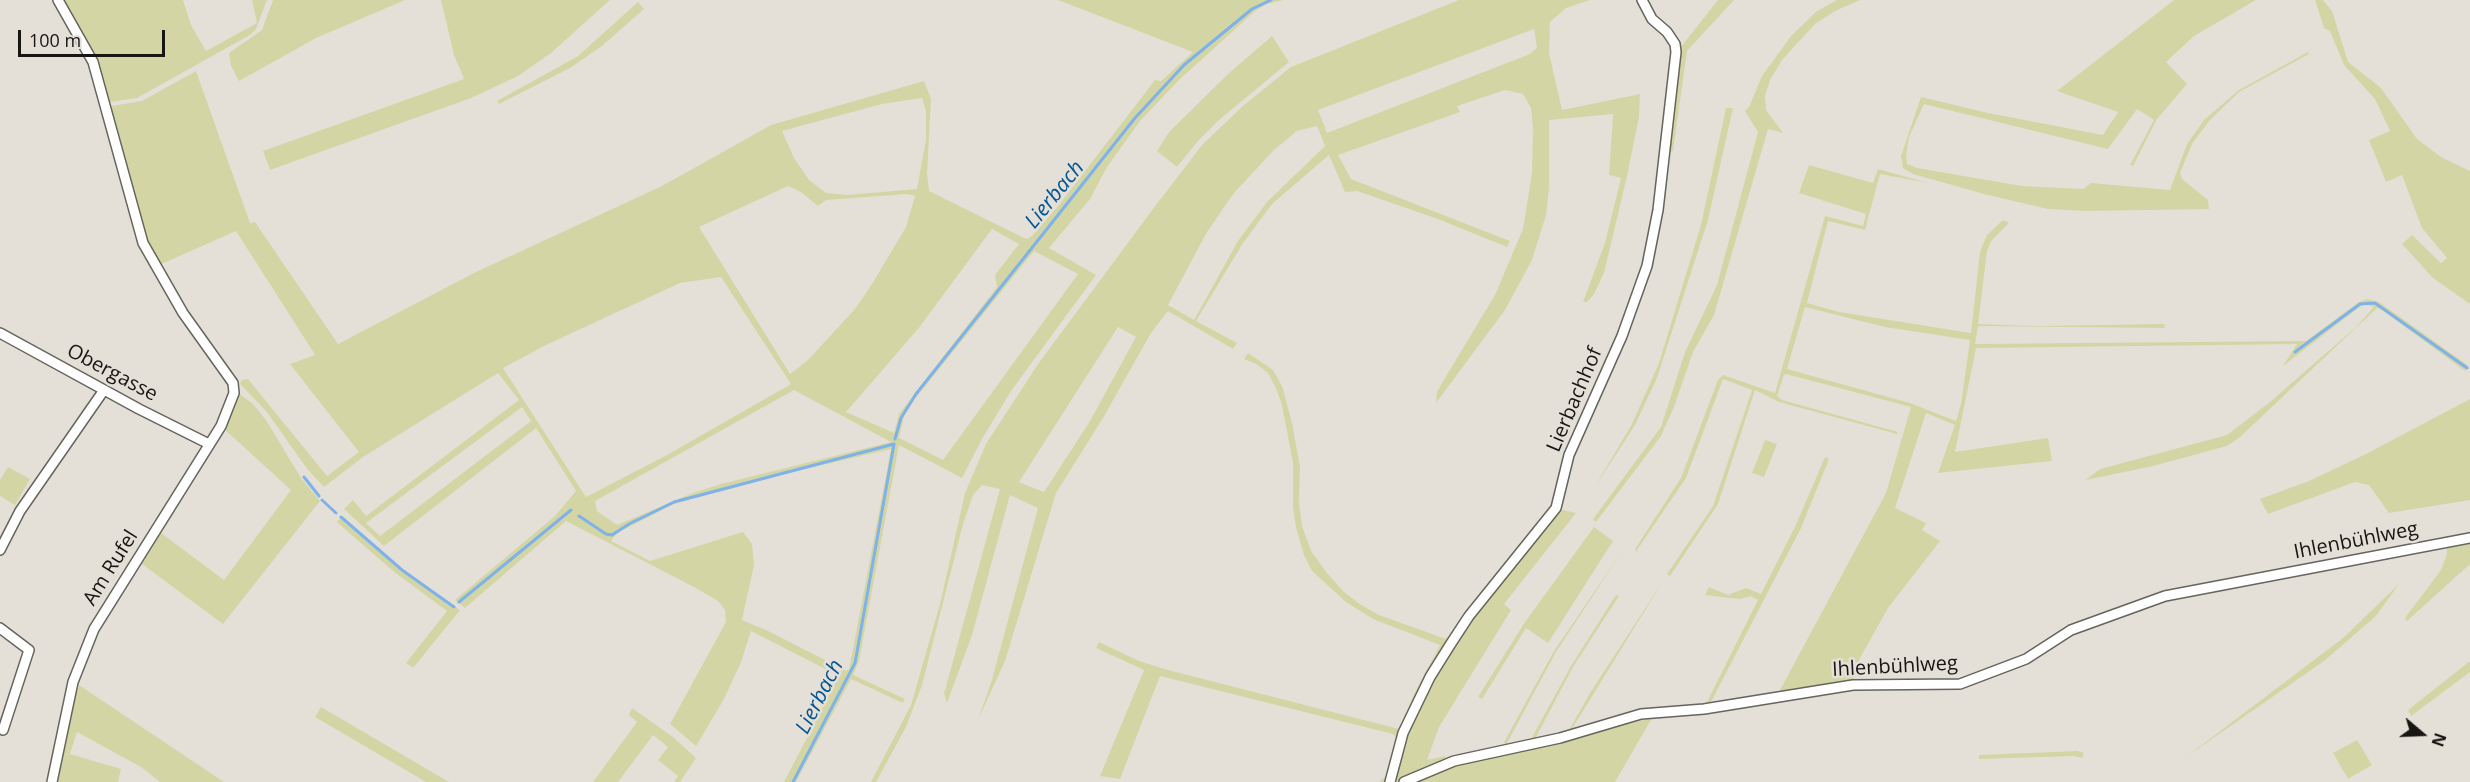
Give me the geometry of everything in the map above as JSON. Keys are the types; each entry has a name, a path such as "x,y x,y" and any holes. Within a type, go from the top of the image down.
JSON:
{"street":[{"name":"Am Rufel","path":"52,782 73,682 94,629 221,426 234,393 234,387 183,314 143,243 93,62 58,0"},
{"name":"Lierbachhof","path":"1390,782 1403,733 1444,653 1469,616 1556,508 1569,455 1622,336 1647,266 1658,210 1676,52 1675,44 1667,32 1652,19 1642,0"},
{"name":"Obergasse","path":"0,333 209,444"},
{"path":"0,550 20,511 104,390"},
{"name":"Ihlenbühlweg","path":"1404,782 1417,779 1454,760 1560,738 1641,714 1704,709 1853,685 1960,684 2026,659 2071,630 2165,596 2470,538"},
{"path":"0,628 29,650 3,730"}],"green space":[{"path":"59,0 183,0 191,25 206,51 257,23 252,0 267,0 256,29 250,35 137,98 103,103 86,43"},
{"path":"273,0 405,0 316,38 239,81 231,66 229,53 262,30"},
{"path":"441,0 610,0 551,53 518,76 471,98 270,170 263,151 464,79 454,55"},
{"path":"1058,0 1284,0 1267,4 1255,11 1178,81 1140,121 1107,167 1090,199 1049,248 1096,275 1011,391 962,478 899,445 859,661 853,675 905,699 903,703 851,679 796,782 784,782 839,676 751,631 741,662 724,699 696,746 670,724 726,622 725,610 718,601 694,587 566,521 465,608 455,600 555,516 576,491 536,428 384,546 344,509 353,500 366,516 519,400 498,373 363,457 324,487 308,470 266,411 240,384 242,380 248,379 327,476 359,452 290,364 315,355 236,231 157,266 140,231 105,107 142,101 196,71 250,223 255,222 338,344 476,272 662,186 771,125 924,81 931,99 927,174 929,191 1027,239 1059,205 1155,80 1161,81 1193,52","holes":["922,98 926,111 926,140 917,189 848,195 826,193 809,180 794,158 782,131 882,104","788,186 801,192 818,206 826,200 907,194 915,196 906,227 855,309 807,361 790,374 699,227","992,229 1019,244 995,275 997,287 899,414 894,433 846,412 918,329","1034,251 1078,274 943,460 899,438 904,416 914,400","721,277 791,384 667,455 586,497 503,368 546,345 680,283","794,390 891,442 721,484 693,493 617,525 597,511 595,501","522,407 531,421 380,536 366,523","891,449 849,670 742,620 754,565 752,544 743,532 650,561 611,541 617,533 674,504 788,473"]},
{"path":"1459,0 1590,0 1566,8 1550,22 1549,53 1562,110 1640,94 1639,117 1627,176 1604,273 1594,294 1587,302 1583,302 1605,243 1621,178 1609,175 1613,114 1549,120 1549,189 1546,215 1532,260 1505,310 1436,403 1437,392 1495,295 1523,229 1532,173 1531,108 1523,94 1505,90 1457,106 1460,112 1338,155 1351,179 1510,241 1507,247 1438,219 1357,191 1345,192 1329,155 1272,204 1243,243 1196,321 1237,343 1233,349 1168,311 1151,333 1103,418 1056,493 1005,661 978,720 992,680 1038,508 1010,495 972,635 947,703 944,694 1000,489 982,485 973,495 963,524 922,685 906,727 876,782 871,782 911,705 940,604 965,493 986,444 1038,364 1202,145 1244,105 1291,67","holes":["1534,29 1537,48 1530,54 1327,133 1318,110","1317,126 1325,146 1267,202 1238,241 1194,320 1168,305 1207,232 1234,193 1274,150 1297,131","1118,327 1136,337 1090,421 1044,492 1019,482"]},
{"path":"1718,0 1734,0 1687,51 1673,151 1668,152 1680,48"},
{"path":"1837,0 1860,0 1835,11 1815,24 1782,60 1770,80 1765,96 1766,110 1783,133 1768,129 1714,315 1693,352 1674,407 1661,436 1596,522 1593,519 1661,427 1685,352 1717,285 1758,132 1745,111 1749,107 1762,76 1791,36 1817,11"},
{"path":"2174,0 2256,0 2194,36 2166,62 2187,84 2157,119 2133,166 2130,165 2154,120 2137,109 2108,149 1924,104 1909,137 1907,164 1917,168 2022,186 2083,189 2091,183 2170,190 2187,144 2204,120 2239,90 2308,52 2309,54 2239,92 2209,121 2192,144 2180,173 2182,179 2208,200 2209,209 2085,211 2048,209 1913,174 1903,168 1901,156 1921,97 1988,113 2103,135 2118,112 2057,91"},
{"path":"2315,0 2323,0 2332,11 2348,62 2381,88 2417,139 2441,157 2470,171 2470,304 2433,278 2402,244 2412,235 2441,263 2447,258 2422,228 2402,175 2386,182 2369,140 2390,131 2375,99 2344,65 2330,31 2324,28"},
{"path":"638,2 644,9 602,46 570,68 499,104 497,101 578,56"},
{"path":"1272,36 1289,62 1219,120 1177,167 1157,151 1169,132 1228,74"},
{"path":"1726,108 1733,108 1708,220 1657,378 1635,425 1593,490 1632,424 1659,363 1701,225"},
{"path":"1809,165 1873,183 1878,169 1928,183 1880,174 1865,230 1828,221 1807,303 1839,312 1971,333 1980,252 1987,235 2003,220 2009,223 1991,241 1987,251 1978,324 2036,326 2165,324 2164,328 1978,326 1975,344 2306,341 2359,302 2367,299 2379,302 2469,366 2465,371 2377,308 2240,437 2227,446 2153,466 2086,480 2100,469 2227,435 2270,402 2356,327 2374,307 2366,304 2361,306 2283,366 2297,344 1976,348 1955,452 2048,438 2052,461 1938,473 1955,425 1926,413 1895,508 1926,523 1922,530 1940,541 1888,608 1860,658 1854,681 1779,692 1886,493 1911,407 1784,375 1777,396 1782,400 1898,432 1897,434 1779,402 1755,390 1718,504 1670,576 1667,574 1713,506 1752,390 1723,379 1686,478 1637,550 1638,553 1635,549 1681,478 1718,380 1723,375 1775,393 1825,216 1863,226 1866,214 1799,193","holes":["1805,307 1885,327 1970,340 1961,404 1956,421 1910,403 1787,369"]},
{"path":"1248,353 1273,370 1282,386 1300,467 1299,502 1302,526 1311,551 1344,592 1379,615 1446,639 1521,548 1563,510 1576,513 1504,604 1511,610 1439,727 1427,760 1445,756 1448,768 1652,718 1615,782 1379,782 1386,776 1397,741 1393,734 1160,676 1120,779 1100,776 1144,670 1096,648 1099,642 1139,661 1168,670 1399,729 1414,694 1440,645 1373,619 1346,602 1312,571 1304,555 1296,527 1293,508 1293,463 1282,405 1268,373 1244,359"},
{"path":"238,393 252,403 266,420 301,478 320,501 223,624 142,564 161,533 224,580 291,490 224,429"},
{"path":"2470,399 2470,500 2389,513 2369,485 2355,482 2268,514 2260,499 2309,481 2366,454"},
{"path":"1765,440 1777,444 1764,477 1752,473"},
{"path":"1825,457 1829,459 1801,528 1710,704 1706,704 1758,600 1751,596 1740,599 1705,595 1709,587 1728,595 1746,588 1761,594 1795,527"},
{"path":"8,467 30,479 15,505 0,496 0,480"},
{"path":"340,518 401,571 460,610 413,668 406,663 447,611 393,571 337,522"},
{"path":"1594,527 1613,541 1548,643 1526,628 1482,699 1478,697 1525,622"},
{"path":"2470,540 2470,564 2407,621 2405,618 2441,570 2447,547"},
{"path":"1623,550 1556,652 1506,745 1504,742 1554,651"},
{"path":"1665,578 1570,732 1568,732 1590,693"},
{"path":"2399,584 2376,616 2324,661 2186,757 2343,638"},
{"path":"1616,595 1619,596 1573,667 1534,741 1530,741 1571,666"},
{"path":"2470,661 2470,672 2411,716 2408,710"},
{"path":"79,685 224,782 160,782 141,767 77,732 70,754 121,769 118,782 54,782"},
{"path":"321,707 449,782 426,782 315,717"},
{"path":"632,708 673,737 696,758 680,782 674,782 678,776 658,760 668,747 653,735 618,782 593,782 637,722 629,715"},
{"path":"2357,740 2372,765 2348,779 2333,753"},
{"path":"2077,751 2084,753 2082,758 2074,756 1979,759 1979,755"}],"waterway":[{"name":"Lierbach","path":"895,439 901,418 916,394 1135,118 1184,65 1252,9 1271,0"},
{"path":"2295,352 2360,304 2375,303 2467,368"},
{"name":"Lierbach","path":"579,516 606,534 612,535 674,502 894,444 855,663 793,782"},
{"path":"304,477 319,496"},
{"path":"322,500 336,513"},
{"path":"459,602 571,510"},
{"path":"341,517 402,570 454,607"}]}
